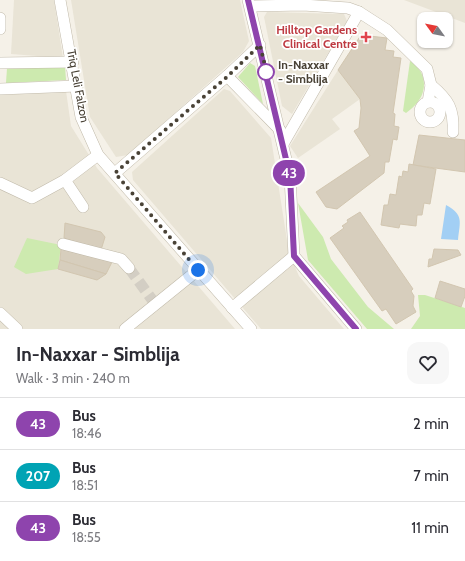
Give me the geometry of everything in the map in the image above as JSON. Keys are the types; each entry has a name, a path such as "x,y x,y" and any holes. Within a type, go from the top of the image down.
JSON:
{"street":[{"name":"Triq Leli Falzon","path":"60,0 73,62 81,117 98,155 250,329"},
{"path":"356,329 294,256 290,176 249,3 348,8 359,12 387,30 404,45 426,70 431,85 428,102"},
{"path":"283,144 359,12"},
{"path":"115,173 228,76 260,45"},
{"path":"0,63 73,62"},
{"path":"228,76 280,131"},
{"path":"431,85 442,94 450,105 454,115 453,132"},
{"path":"0,89 77,86"},
{"path":"0,183 32,198 65,180 98,155"},
{"path":"65,180 83,207"},
{"path":"63,244 121,259 129,268"},
{"path":"232,308 294,256"},
{"path":"125,329 198,270"},
{"path":"0,313 17,329"}],"shaded area":[{"path":"14,0 54,0 63,58 11,54"},
{"path":"71,0 240,0 249,41 243,52 128,155 116,157 90,117"},
{"path":"404,0 465,0 465,23 453,18 453,12 436,12"},
{"path":"267,12 344,14 347,21 292,114 282,106 264,17"},
{"path":"338,70 360,99 332,119 340,129 298,158 290,146"},
{"path":"224,89 230,91 271,138 289,253 299,276 344,329 261,329 133,180 132,172"},
{"path":"66,91 71,126 97,168 235,329 0,329 0,95"}],"green space":[{"path":"410,61 421,72 424,84 422,95 419,100 406,113 403,111"},
{"path":"250,63 255,66 263,104 238,77"},
{"path":"65,66 66,80 6,83 7,68"},
{"path":"298,203 323,237 331,259 368,307 394,329 367,329 308,260"},
{"path":"27,238 61,245 58,269 26,274 14,267"},
{"path":"418,295 425,295 465,308 465,329 411,329 420,316"}],"water":[{"path":"446,205 456,212 460,219 458,240 441,239"}],"building":[{"path":"361,35 387,38 385,50 394,51 393,57 401,58 393,113 395,114 394,126 399,127 397,140 393,139 389,162 385,162 384,173 337,209 326,207 316,192 370,156 354,131 359,128 361,108 360,99 338,70"},
{"path":"419,135 465,140 465,172 413,165"},
{"path":"409,164 436,169 430,204 424,203 422,215 417,215 416,226 400,224 399,228 381,225 384,205 388,205 390,194 396,195 399,176 402,177 403,171 408,172"},
{"path":"360,212 413,289 411,291 414,296 413,306 416,312 396,324 386,309 382,311 330,238 344,228 342,226 348,222 347,220"},
{"path":"65,223 101,232 105,237 101,250 64,238"},
{"path":"61,249 112,262 106,274 60,260"},
{"path":"434,249 458,250 461,255 428,267 429,259 432,259"},
{"path":"60,260 106,274 97,280 58,269"},
{"path":"440,281 465,289 465,296 461,307 435,298"}],"tunnel":[{"path":"129,268 156,305"}],"bus line":[{"name":"43","path":"248,0 274,102 290,176 294,256 356,329"}],"place":[{"name":"Hilltop Gardens Clinical Centre","path":"366,37"},
{"name":"In-Naxxar - Simblija","path":"266,72"}],"route":[{"path":"198,270 115,173 228,76 260,45 267,74 266,72"}]}
